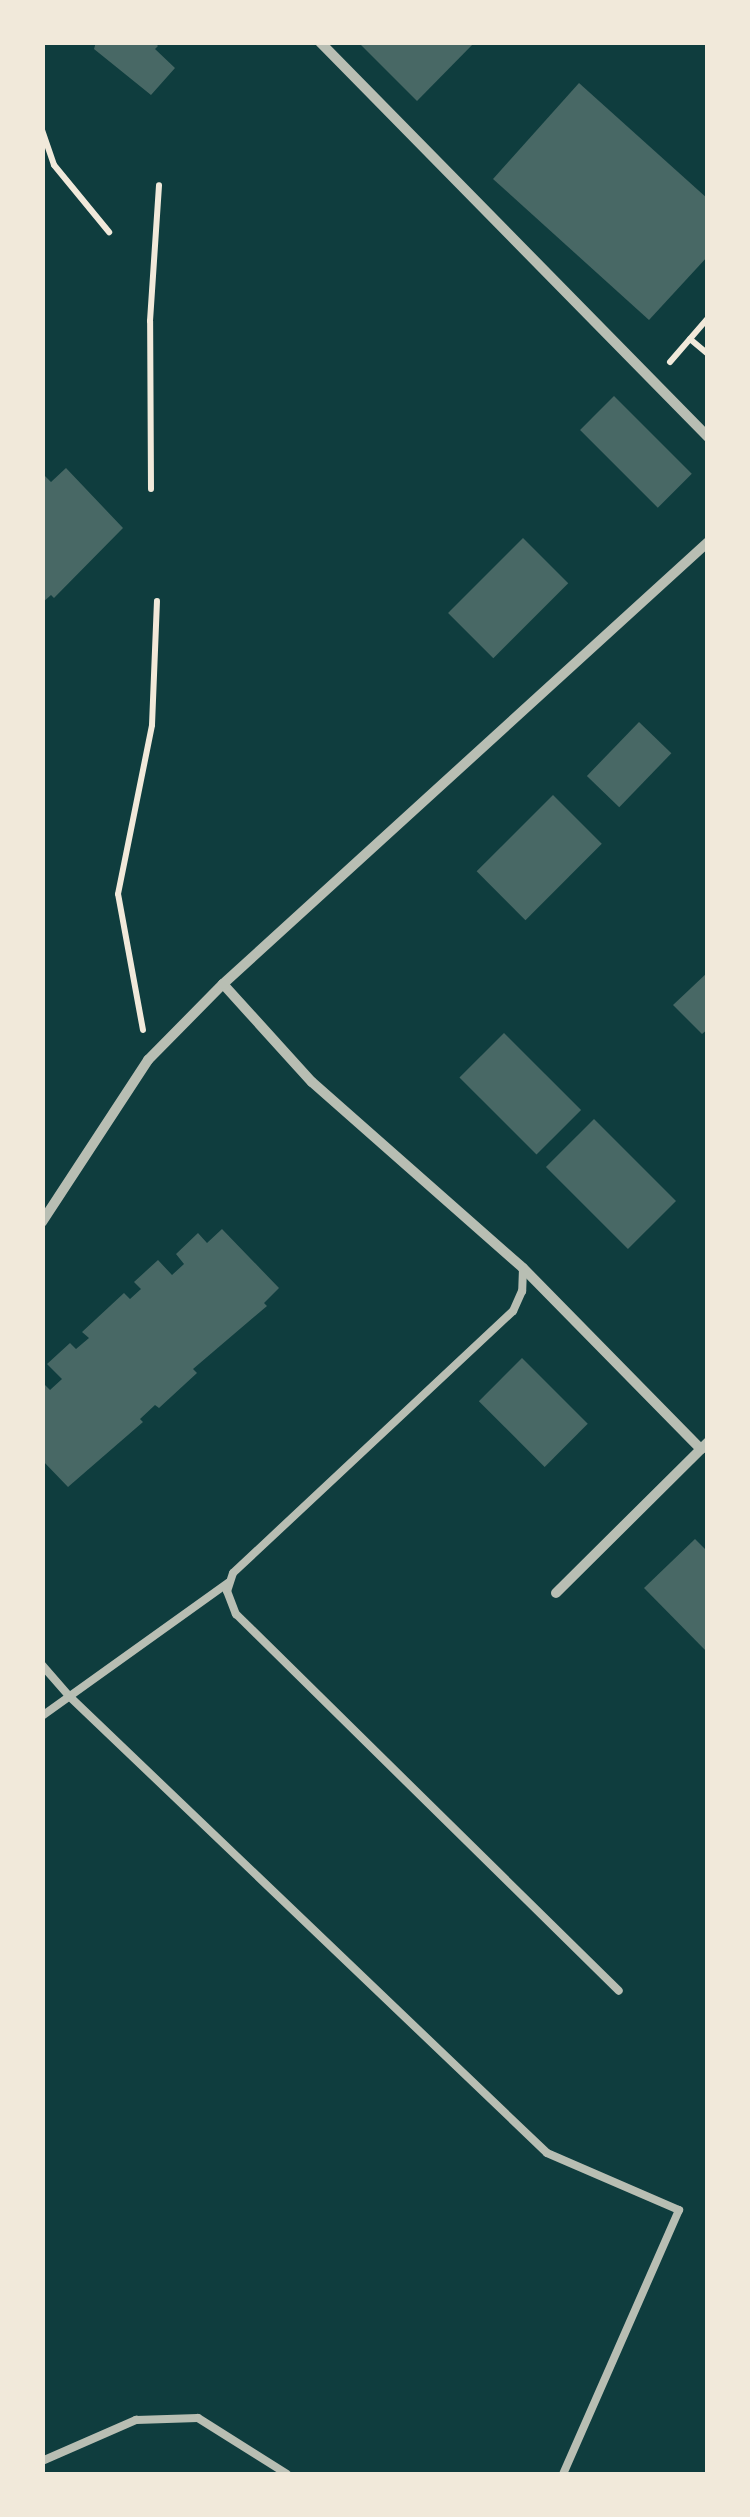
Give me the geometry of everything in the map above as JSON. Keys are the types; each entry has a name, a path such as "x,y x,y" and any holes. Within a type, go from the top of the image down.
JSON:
{"street":[{"path":"320,42 708,437"},
{"path":"43,1221 148,1060 224,984 708,542"},
{"path":"224,984 312,1082 523,1268 705,1449 556,1593"}],"lane":[{"path":"42,1716 228,1582 513,1312 522,1290 523,1268"},
{"path":"228,1582 230,1603 236,1614 619,1991"},
{"path":"42,1664 69,1696 547,2153 679,2210 563,2474"},
{"path":"42,2461 136,2420 198,2418 287,2474"}],"path":[{"path":"42,130 54,165 109,232"},
{"path":"151,489 150,321 159,186"},
{"path":"654,382 708,318"},
{"path":"690,339 708,354"},
{"path":"148,1060 118,894 152,725 157,601"}],"building":[{"path":"96,42 154,42 158,46 155,49 175,68 151,95 94,49"},
{"path":"358,42 475,42 417,101"},
{"path":"579,83 708,199 708,256 649,320 493,179"},
{"path":"614,396 692,474 658,508 580,430"},
{"path":"66,468 123,528 54,598 51,595 42,603 42,473 51,482"},
{"path":"523,538 568,583 493,658 448,613"},
{"path":"639,722 671,753 619,807 587,776"},
{"path":"553,795 602,844 525,920 477,871"},
{"path":"708,972 708,1029 702,1034 673,1005"},
{"path":"504,1033 581,1110 537,1155 459,1078"},
{"path":"594,1119 676,1201 628,1249 546,1167"},
{"path":"222,1229 279,1288 264,1303 267,1306 193,1369 197,1373 159,1408 155,1405 140,1419 143,1422 68,1487 42,1460 42,1382 50,1390 62,1379 47,1364 70,1343 76,1349 89,1338 82,1332 124,1293 130,1299 141,1289 134,1282 158,1260 172,1275 184,1264 176,1254 198,1233 207,1243"},
{"path":"522,1358 588,1424 545,1467 479,1401"},
{"path":"695,1539 708,1552 708,1653 644,1588"}]}
